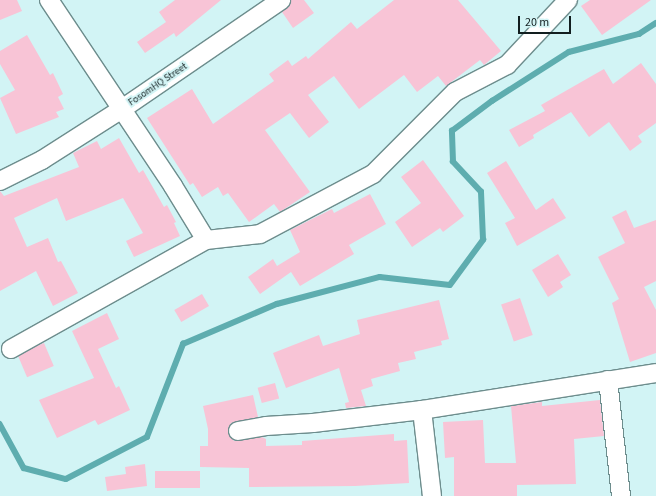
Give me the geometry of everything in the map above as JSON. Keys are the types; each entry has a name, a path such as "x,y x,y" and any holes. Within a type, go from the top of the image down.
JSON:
{"street":[{"name":"FosomHQ Street","path":"49,0 122,109 281,0"},
{"path":"11,349 206,240 260,234 373,174 455,92 507,65 568,0"},
{"path":"0,181 42,160 122,109 206,240"},
{"path":"238,431 422,410 656,373"},
{"path":"608,380 621,496"},
{"path":"422,410 432,496"}],"building":[{"path":"0,0 17,0 22,11 0,20"},
{"path":"175,0 221,0 176,37 174,33 145,53 137,42 166,22 159,12"},
{"path":"291,0 304,0 314,13 293,28 282,12 290,5"},
{"path":"394,0 458,0 501,51 484,65 480,60 446,86 438,76 417,92 404,75 359,109 334,76 308,95 329,122 309,138 290,113 265,130 310,192 280,212 274,204 249,222 228,193 223,196 218,187 202,197 193,183 190,185 147,118 192,89 213,124 274,81 269,74 288,60 292,66 306,56 308,59 351,22 357,29"},
{"path":"590,0 651,0 602,35 581,6"},
{"path":"27,35 50,75 53,73 63,94 58,97 64,109 56,112 59,117 16,134 0,98 15,90 0,64 0,51"},
{"path":"641,63 656,84 656,123 638,136 642,142 630,151 609,122 589,137 571,112 533,135 534,138 519,147 509,130 545,111 541,105 604,69 613,84"},
{"path":"119,138 139,173 143,170 164,207 167,205 176,222 174,223 180,236 134,257 126,241 143,233 123,198 66,221 57,198 14,218 27,247 48,238 58,262 61,261 78,293 53,306 36,271 0,291 0,191 4,196 79,167 73,153 97,141 101,149"},
{"path":"423,160 464,216 443,232 440,228 412,247 395,222 421,203 401,177"},
{"path":"506,161 536,210 553,198 566,218 517,246 505,223 515,218 487,173"},
{"path":"370,194 386,224 349,245 354,254 300,286 291,272 260,294 248,277 273,259 277,266 300,252 290,230 332,209 334,213"},
{"path":"626,210 634,228 656,220 656,281 644,287 656,310 656,353 630,362 612,303 619,299 598,257 625,243 612,217"},
{"path":"558,254 571,275 560,282 563,287 548,297 532,270"},
{"path":"202,294 209,306 181,322 174,310"},
{"path":"520,298 533,335 514,341 501,305"},
{"path":"439,300 449,339 441,341 442,345 414,352 416,359 398,363 400,371 371,379 373,386 361,390 366,406 346,408 345,403 349,402 339,368 286,388 273,353 319,335 323,346 360,334 357,320"},
{"path":"107,313 119,339 98,349 116,388 119,386 130,410 98,425 95,420 57,438 39,400 94,378 72,331"},
{"path":"44,343 54,366 27,377 17,354"},
{"path":"275,383 279,398 262,403 258,388"},
{"path":"253,395 258,417 231,423 228,433 234,441 262,437 266,439 266,446 302,445 302,441 394,434 394,441 407,440 409,483 355,486 249,487 249,468 200,467 200,446 208,446 208,429 203,406"},
{"path":"600,400 604,436 574,439 576,484 517,485 517,496 454,496 454,457 445,458 443,422 483,420 485,463 516,463 511,406 542,402 542,406"},
{"path":"145,464 147,486 107,491 105,477 126,474 125,467"},
{"path":"155,471 200,471 200,488 155,488"}],"waterway":[{"path":"0,424 24,468 66,479 147,437 183,344 277,304 380,277 450,285 483,240 481,192 453,162 452,131 492,101 569,52 639,34 656,23"}]}
